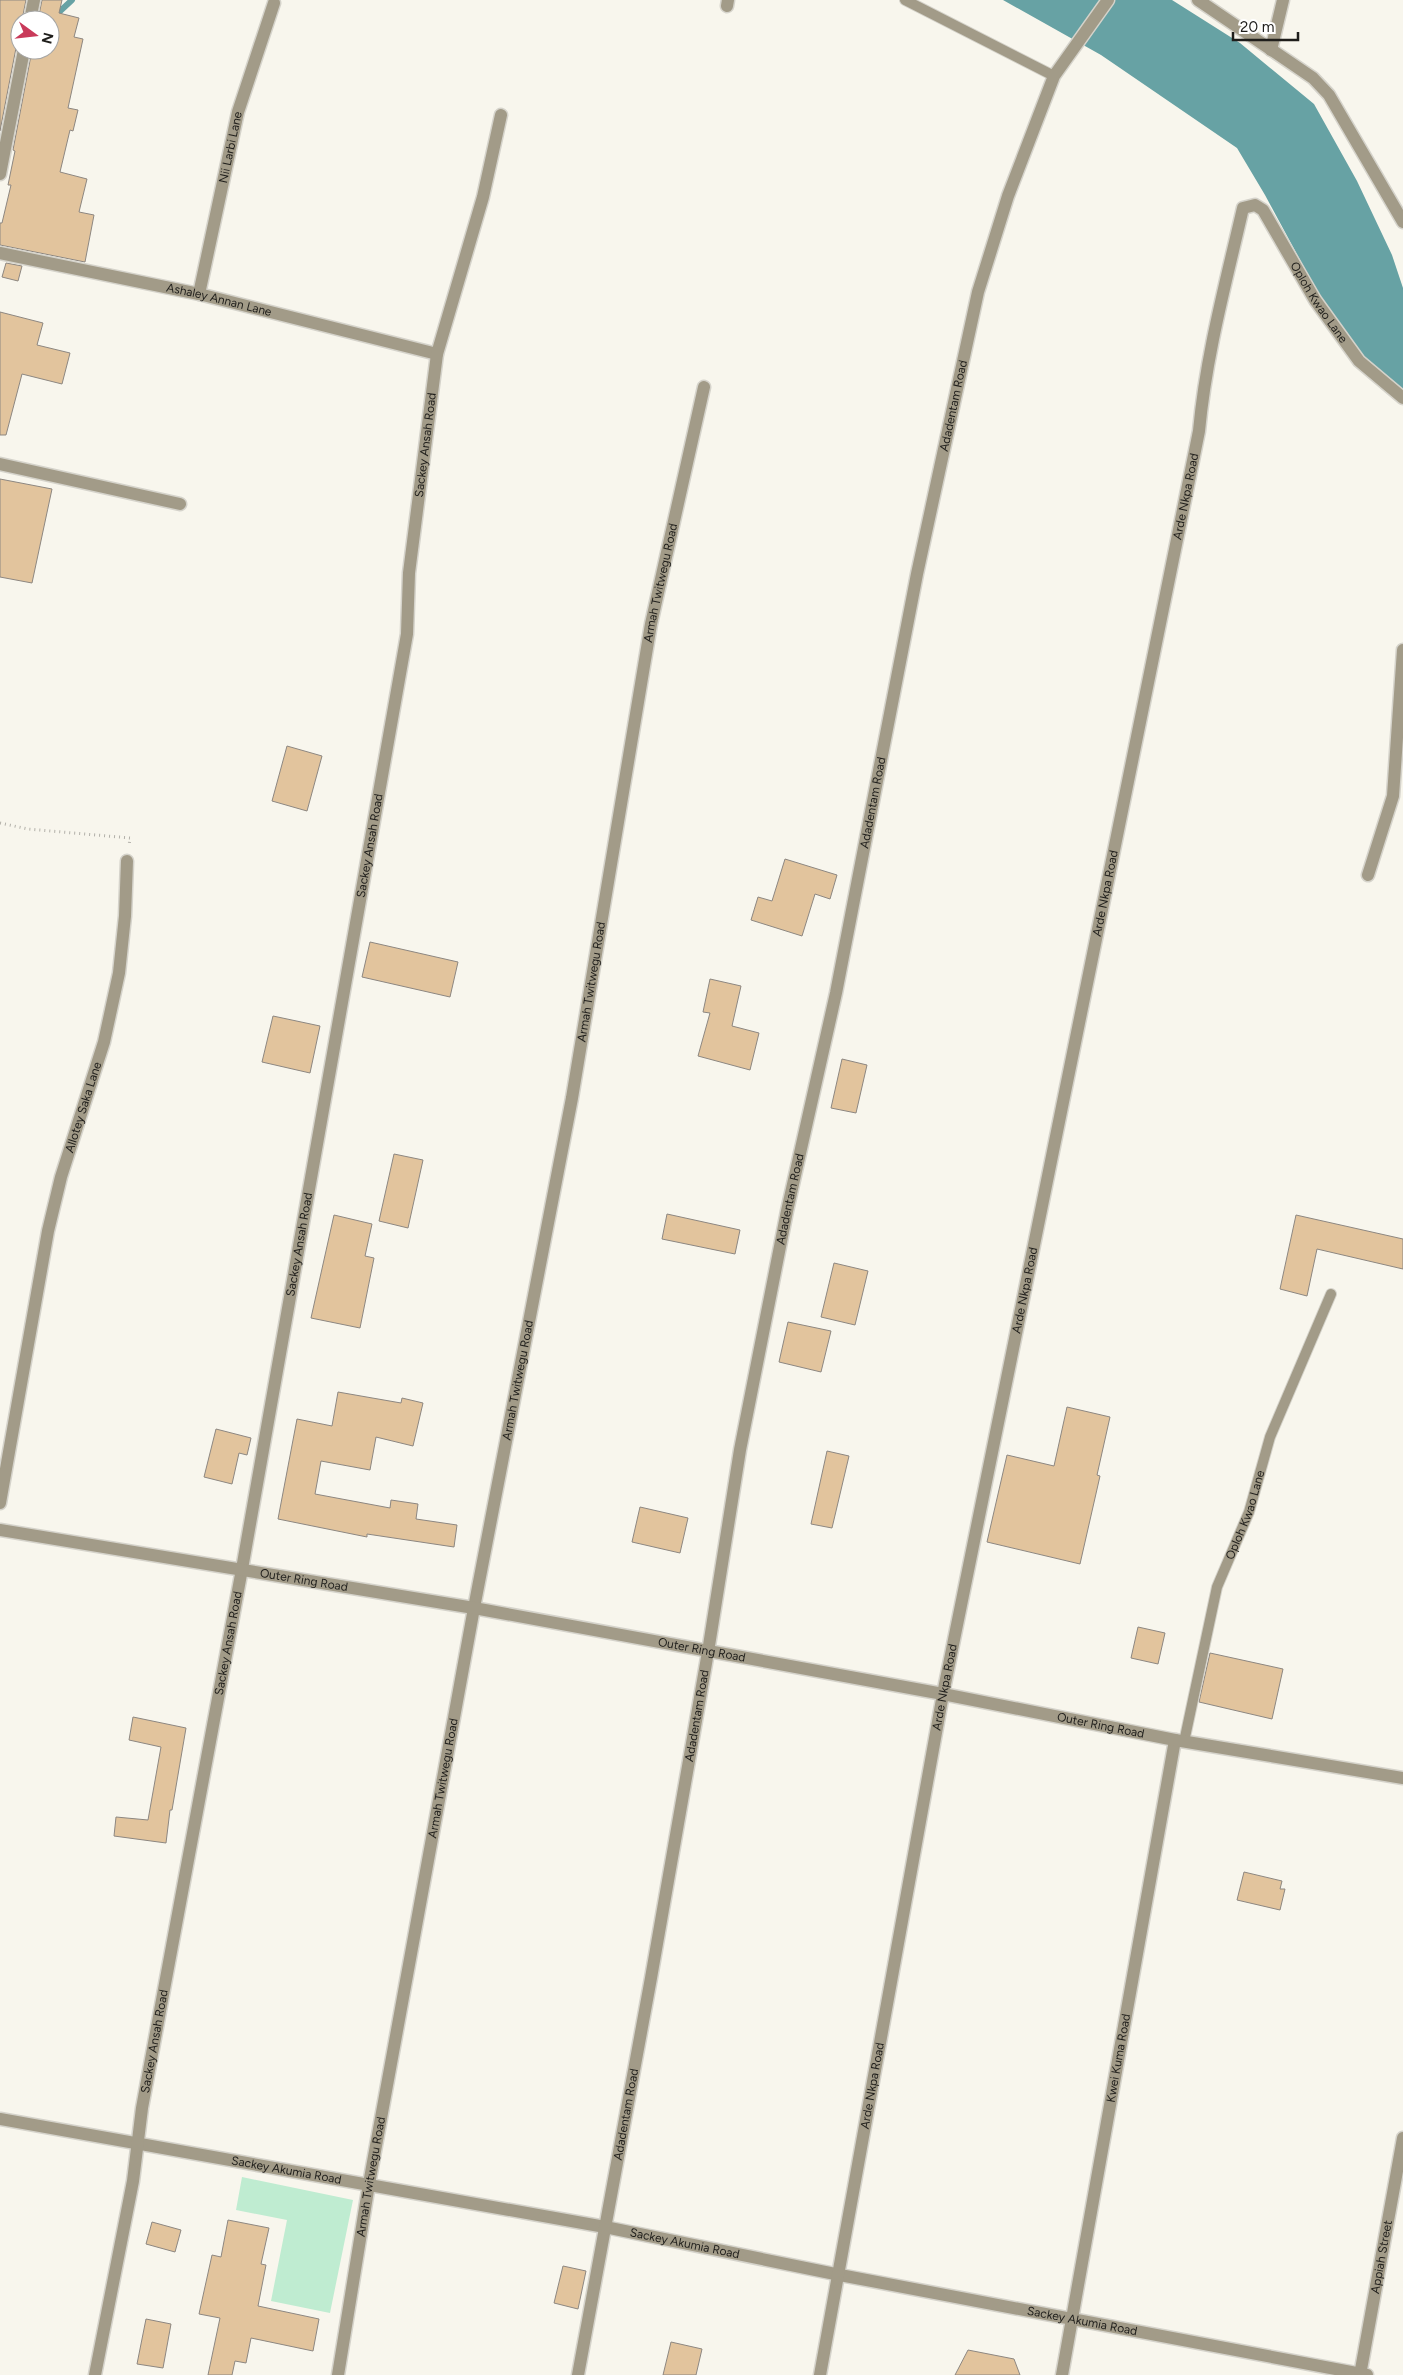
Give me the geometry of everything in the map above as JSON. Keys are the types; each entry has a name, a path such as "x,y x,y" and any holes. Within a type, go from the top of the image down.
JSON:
{"street":[{"name":"Adadentam Road","path":"578,2375 651,1978 708,1652 740,1450 787,1211 836,993 917,574 978,292 1008,196 1054,76 1108,0"},
{"path":"1198,0 1313,78 1329,95 1403,222"},
{"path":"1271,50 1283,0"},
{"name":"Nii Larbi Lane","path":"199,294 238,112 274,3"},
{"path":"0,174 22,60"},
{"name":"Sackey Ansah Road","path":"95,2375 139,2143 142,2108 242,1569 407,634 409,573 437,354 462,261 483,197 501,115"},
{"name":"Oploh Kwao Lane","path":"1244,208 1255,205 1263,210 1315,300 1359,361 1403,398"},
{"name":"Arde Nkpa Road","path":"820,2375 840,2275 943,1694 1199,431 1204,379 1212,336 1244,208"},
{"name":"Ashaley Annan Lane","path":"0,253 199,294 437,354"},
{"name":"Armah Twitwegu Road","path":"338,2375 369,2184 474,1608 572,1098 651,624 704,387"},
{"path":"0,464 180,504"},
{"path":"1368,875 1393,796 1403,650"},
{"name":"Allotey Saka Lane","path":"0,1503 48,1231 61,1176 104,1042 119,973 125,916 127,861"},
{"name":"Outer Ring Road","path":"0,1530 474,1608 943,1694 1180,1741 1403,1778"},
{"name":"Kwei Kuma Road","path":"1062,2375 1180,1741"},
{"name":"Sackey Akumia Road","path":"0,2119 605,2227 840,2275 1363,2375"},
{"name":"Appiah Street","path":"1363,2375 1403,2138"}],"lane":[{"path":"906,0 1054,76"},
{"name":"Oploh Kwao Lane","path":"1180,1741 1217,1587 1249,1512 1270,1438 1331,1294"}],"path":[{"path":"0,824 28,829 130,838 127,861"}],"green space":[{"path":"242,2177 353,2200 330,2313 271,2301 287,2220 236,2210"}],"water":[{"path":"1003,0 1172,0 1240,43 1314,104 1357,181 1392,255 1403,288 1403,391 1372,367 1326,308 1265,195 1237,148 1101,55"}],"building":[{"path":"0,0 26,0 24,10 10,10 10,60 14,60 0,131"},
{"path":"42,0 62,0 60,10 40,10"},
{"path":"60,13 79,18 74,37 83,39 68,108 78,110 73,131 70,130 60,172 87,179 79,212 94,215 85,262 0,245 0,223 2,223 11,185 8,185 15,151 13,150 30,60 60,60"},
{"path":"6,263 22,266 18,281 2,277"},
{"path":"0,312 43,323 37,345 70,353 62,384 22,374 6,435 0,435"},
{"path":"0,479 52,489 32,583 0,577"},
{"path":"287,746 322,756 307,811 272,801"},
{"path":"785,859 837,875 830,899 815,894 802,936 751,920 758,897 772,901"},
{"path":"370,942 458,962 450,997 362,977"},
{"path":"710,979 741,986 732,1026 759,1033 750,1070 698,1056 710,1013 703,1012"},
{"path":"273,1016 320,1026 310,1073 262,1062"},
{"path":"842,1059 867,1065 856,1113 831,1108"},
{"path":"394,1154 423,1160 408,1228 379,1221"},
{"path":"667,1214 740,1230 735,1254 662,1239"},
{"path":"334,1215 372,1224 365,1256 374,1258 360,1328 311,1318"},
{"path":"1296,1215 1403,1239 1403,1269 1317,1249 1307,1296 1280,1289"},
{"path":"834,1263 868,1271 855,1325 821,1317"},
{"path":"788,1322 831,1331 821,1372 779,1362"},
{"path":"338,1392 401,1403 402,1398 423,1403 413,1446 376,1437 370,1470 321,1461 315,1494 390,1508 391,1500 418,1504 416,1519 457,1525 454,1547 367,1534 367,1537 278,1519 297,1419 332,1426"},
{"path":"1067,1407 1110,1417 1097,1475 1100,1476 1080,1564 987,1542 1007,1455 1054,1466"},
{"path":"216,1429 251,1438 247,1455 239,1453 232,1484 204,1477"},
{"path":"827,1451 849,1456 832,1528 811,1524"},
{"path":"640,1507 688,1518 680,1553 632,1542"},
{"path":"1138,1627 1165,1633 1158,1664 1131,1658"},
{"path":"1210,1653 1283,1669 1272,1719 1199,1702"},
{"path":"133,1717 186,1728 172,1810 170,1810 166,1843 114,1836 116,1817 148,1820 161,1747 129,1740"},
{"path":"1244,1872 1282,1881 1280,1889 1285,1889 1280,1910 1237,1900"},
{"path":"228,2220 269,2228 261,2264 266,2265 258,2306 319,2319 313,2351 251,2338 246,2363 235,2361 232,2375 208,2375 220,2318 199,2314 212,2255 221,2257"},
{"path":"152,2222 181,2230 175,2252 146,2244"},
{"path":"563,2266 586,2271 578,2309 554,2303"},
{"path":"146,2319 171,2324 163,2368 137,2364"},
{"path":"671,2342 702,2349 696,2375 663,2375"},
{"path":"968,2350 1014,2359 1020,2375 955,2375"}],"waterway":[{"path":"60,11 72,0"}]}
